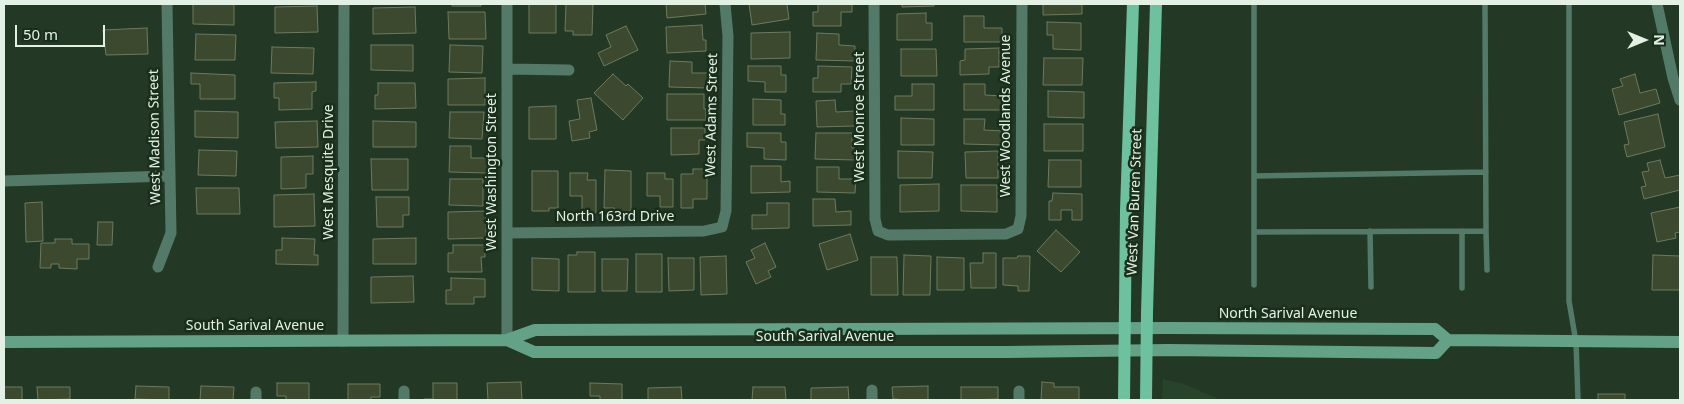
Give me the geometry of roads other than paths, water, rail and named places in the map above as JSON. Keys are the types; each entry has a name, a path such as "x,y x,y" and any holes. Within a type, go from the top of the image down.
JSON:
{"main road":[{"name":"West Van Buren Street","path":"1124,400 1126,210 1133,4"},
{"name":"West Van Buren Street","path":"1146,400 1146,329 1156,4"},
{"name":"South Sarival Avenue","path":"4,342 507,340 534,330 1124,329"},
{"name":"North Sarival Avenue","path":"1124,329 1435,329 1448,340 1680,342"},
{"name":"South Sarival Avenue","path":"507,340 534,352 1146,351"},
{"path":"1146,351 1436,353 1448,340"}],"street":[{"name":"West Madison Street","path":"158,268 172,233 167,4"},
{"name":"West Mesquite Drive","path":"344,4 344,341"},
{"name":"West Washington Street","path":"507,4 507,340"},
{"name":"West Adams Street","path":"722,227 726,211 728,36 725,4"},
{"name":"West Monroe Street","path":"874,4 875,219 878,231 888,234 1006,234 1018,229"},
{"name":"West Woodlands Avenue","path":"1018,229 1021,216 1022,4"},
{"path":"1657,4 1673,78 1680,100"},
{"path":"507,69 569,70"},
{"path":"4,181 170,176"},
{"name":"North 163rd Drive","path":"507,233 704,231 722,227"}],"lane":[{"path":"1254,4 1254,285"},
{"path":"1484,4 1487,270"},
{"path":"1568,4 1570,301 1576,342 1578,400"},
{"path":"1254,176 1486,172"},
{"path":"1370,231 1371,287"},
{"path":"1462,231 1462,288"},
{"path":"1254,232 1486,231"}]}
